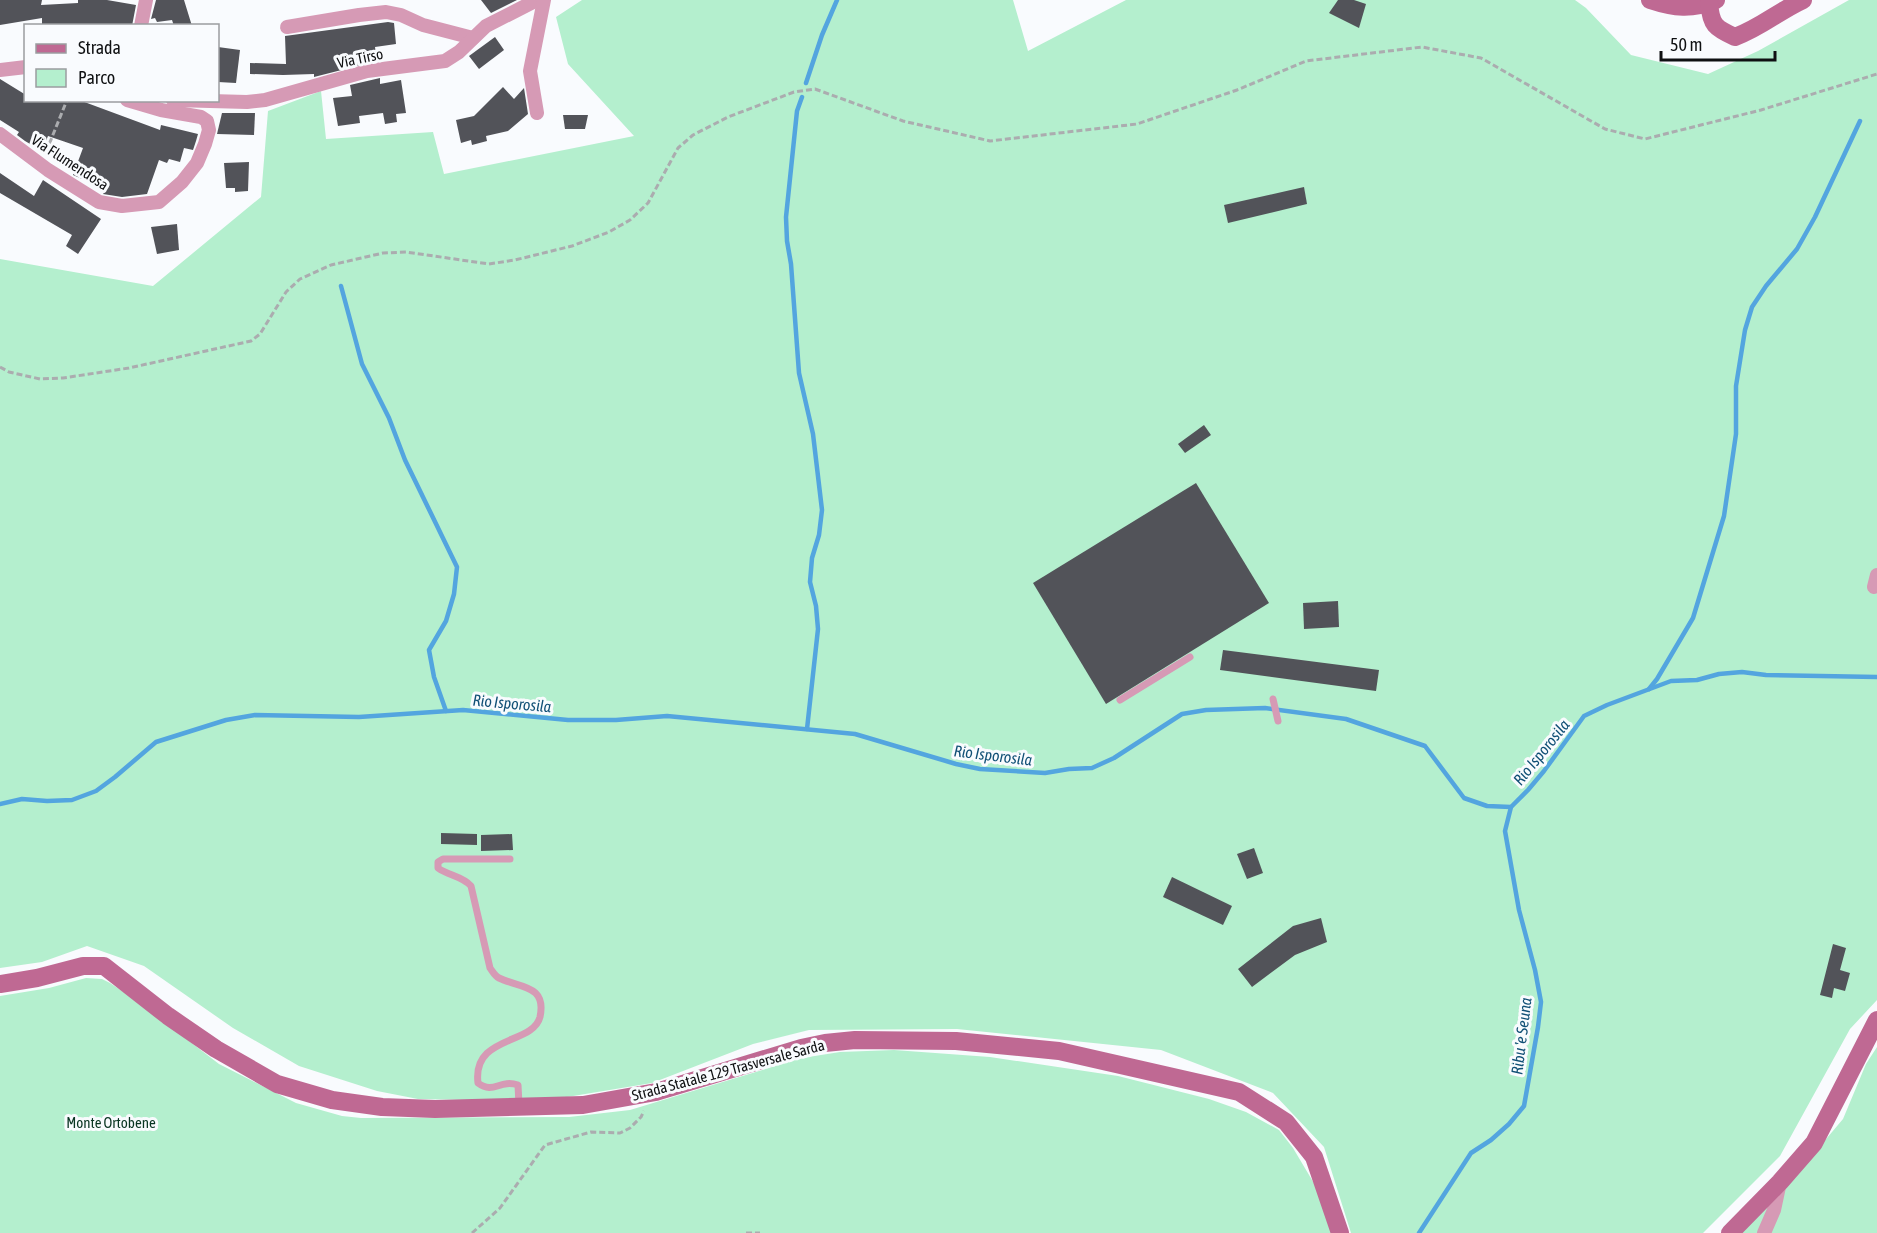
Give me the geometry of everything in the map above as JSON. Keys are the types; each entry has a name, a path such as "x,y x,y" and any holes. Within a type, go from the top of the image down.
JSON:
{"main road":[{"path":"1650,0 1672,7 1713,1 1711,19 1719,29 1735,36 1750,31 1787,7 1803,0"},
{"name":"Strada Statale 129 Trasversale Sarda","path":"0,984 37,978 83,966 104,966 168,1016 216,1049 277,1084 332,1100 382,1107 435,1109 583,1105 656,1092 801,1048 855,1040 956,1041 1059,1051 1239,1092 1286,1122 1314,1157 1340,1233"},
{"path":"1730,1233 1814,1143 1877,1020"}],"street":[{"path":"141,24 146,0"},
{"name":"Via Tirso","path":"148,102 168,104 265,100 367,72 445,61 486,26 537,0"},
{"path":"537,113 530,71 544,0"},
{"path":"286,27 386,12 401,15 423,25 473,38"},
{"path":"0,70 24,67"},
{"name":"Via Flumendosa","path":"0,134 41,165 99,202 111,206 122,206 159,202 182,182 196,163 209,130 207,121 201,117 168,104"},
{"path":"1764,1233 1774,1210 1780,1182"}],"lane":[{"path":"1120,700 1190,657"},
{"path":"1273,699 1278,721"},
{"path":"510,859 443,859 438,862 438,868 464,879 471,886 490,968 496,978 532,989 539,996 541,1008 539,1020 531,1029 487,1052 479,1065 477,1076 478,1083 483,1087 492,1088 508,1082 518,1085 519,1107"}],"path":[{"path":"0,367 9,372 40,379 63,378 129,368 251,341 260,334 286,292 300,279 355,258 406,252 489,264 572,246 609,232 630,220 648,203 678,148 693,135 728,117 794,92 815,89 903,122 990,141 1137,124 1237,90 1306,61 1422,47 1481,57 1605,129 1645,139 1761,110 1877,74"},
{"path":"41,165 66,102"},
{"path":"472,1233 500,1208 545,1145 591,1132 620,1133 630,1128 641,1117 656,1092"},
{"path":"746,1233 760,1233"}],"green space":[{"path":"582,0 1013,0 1028,51 1126,0 1575,0 1586,8 1631,55 1708,74 1758,51 1849,0 1877,0 1877,1000 1850,1029 1780,1156 1703,1233 1351,1233 1324,1147 1273,1093 1161,1050 957,1029 809,1030 753,1044 652,1083 567,1097 418,1099 377,1091 299,1066 233,1028 144,966 87,946 42,962 0,968 0,259 153,286 261,197 268,111 321,91 326,139 433,132 444,174 634,136 568,64 556,17"},
{"name":"Monte Ortobene","path":"86,978 102,979 110,983 219,1064 296,1103 342,1116 361,1118 569,1117 630,1110 802,1058 840,1052 894,1050 990,1057 1118,1076 1209,1099 1246,1112 1279,1130 1293,1148 1315,1185 1332,1233 0,1233 0,996 49,988"},
{"path":"1877,1047 1877,1233 1739,1233 1773,1202 1843,1119 1866,1064"}],"building":[{"path":"0,0 42,0 41,5 78,3 78,0 107,0 136,5 132,24 42,24 42,18 0,25"},
{"path":"156,0 184,0 191,24 173,24 172,20 157,22 155,18 151,19"},
{"path":"481,0 517,0 491,13"},
{"path":"1338,0 1354,0 1366,4 1359,28 1329,13"},
{"path":"394,23 396,44 375,47 377,61 314,77 314,74 250,74 250,63 286,64 285,36"},
{"path":"495,37 504,50 479,69 469,56"},
{"path":"219,47 240,50 236,83 219,82"},
{"path":"380,78 380,84 401,80 406,113 396,114 397,122 385,124 383,113 359,116 360,123 338,126 333,98 352,96 350,85"},
{"path":"0,79 24,94 24,102 84,102 160,130 161,125 198,134 193,150 184,148 180,162 169,159 167,163 159,160 147,194 122,197 103,194 105,189 73,175 83,148 48,136 42,151 25,141 17,135 19,132 0,120"},
{"path":"503,87 514,99 524,88 528,114 508,131 486,136 487,141 472,145 471,140 461,143 456,120 474,116"},
{"path":"222,113 255,113 254,135 217,134"},
{"path":"563,115 588,115 585,129 565,129"},
{"path":"249,162 248,191 235,192 235,188 226,188 224,163"},
{"path":"0,173 34,196 43,180 101,219 78,254 66,246 72,235 0,193"},
{"path":"1304,187 1307,204 1228,223 1224,205"},
{"path":"177,224 179,250 157,254 151,227"},
{"path":"1204,425 1211,435 1185,453 1178,444"},
{"path":"1196,483 1269,603 1106,704 1033,583"},
{"path":"1338,601 1339,627 1304,629 1303,603"},
{"path":"1223,650 1379,670 1376,691 1220,670"},
{"path":"441,833 477,834 477,845 441,844"},
{"path":"512,834 513,850 481,851 481,835"},
{"path":"1254,848 1263,873 1247,879 1237,854"},
{"path":"1172,877 1232,906 1223,925 1163,897"},
{"path":"1321,918 1327,942 1295,955 1252,987 1238,969 1293,926"},
{"path":"1833,944 1846,948 1840,970 1850,973 1845,991 1834,988 1832,998 1820,995"}],"waterway":[{"path":"806,83 822,35 837,0"},
{"path":"802,97 797,111 786,217 799,373 813,434 822,510 819,535 812,558 810,582 816,606 818,629 807,729"},
{"path":"1649,689 1693,618 1724,516 1736,434 1736,386 1745,330 1752,307 1766,286 1797,249 1815,217 1860,121"},
{"path":"341,286 362,364 457,567 454,594 446,621 429,650 434,677 446,711"},
{"name":"Rio Isporosila","path":"0,804 22,799 72,800 96,791 156,742 226,720 255,715 359,717 463,710 568,720 616,720 667,716 855,734 980,769 1045,773 1092,768 1114,758 1182,714 1206,710 1265,708 1346,719 1425,746 1464,798 1487,806 1511,807 1544,771 1584,716 1671,681 1697,680 1719,674 1742,672 1766,675 1877,677"},
{"name":"Ribu 'e Seuna","path":"1419,1233 1471,1153 1491,1140 1524,1106 1541,1002 1519,910 1505,831 1511,807"}]}
